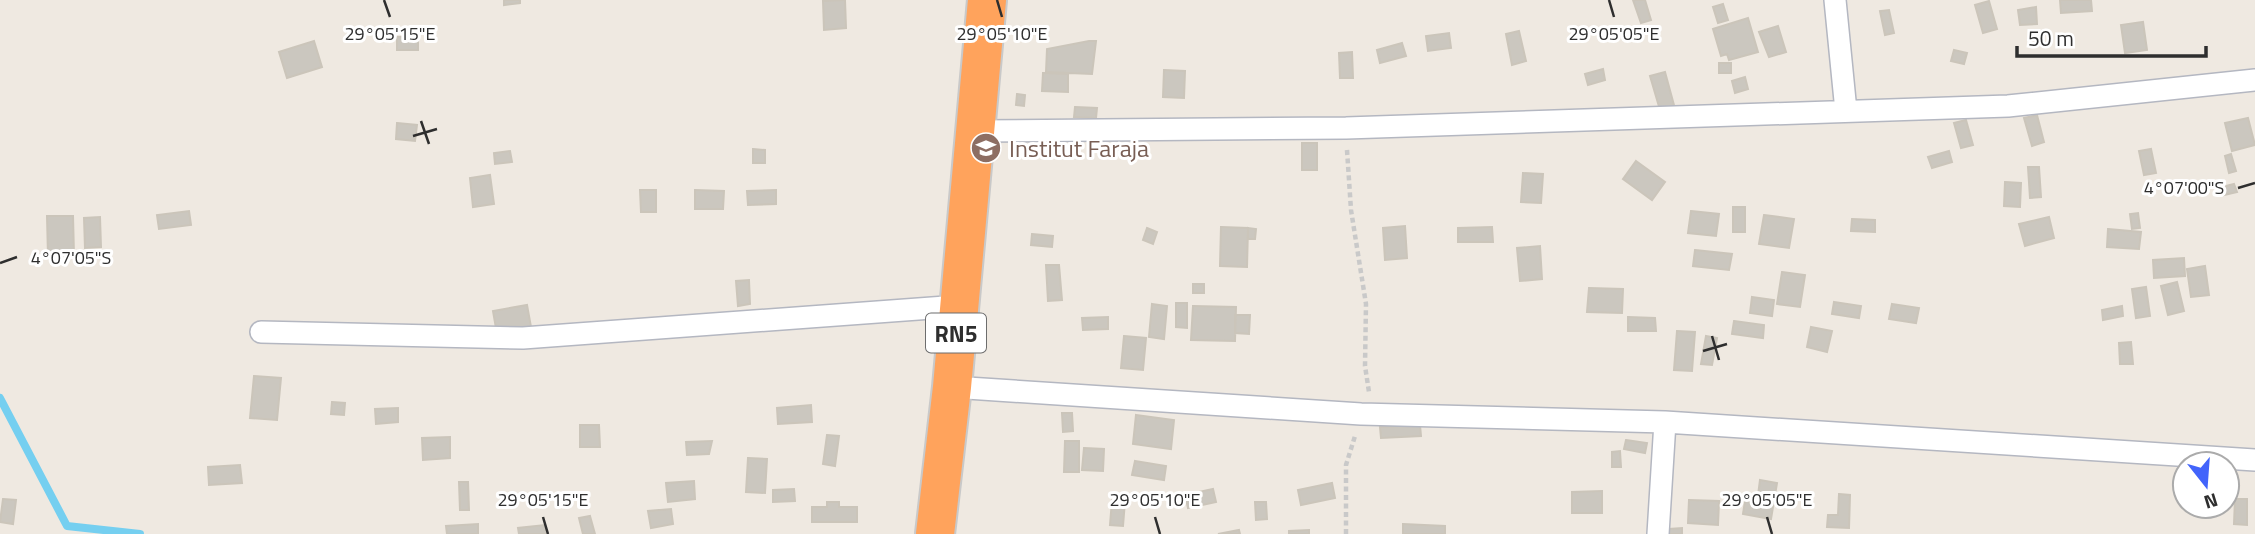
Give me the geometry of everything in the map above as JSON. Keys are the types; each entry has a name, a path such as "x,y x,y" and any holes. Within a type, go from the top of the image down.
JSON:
{"highway":[{"name":"RN5","path":"935,534 952,387 986,0"}],"street":[{"path":"1835,0 1846,111"},
{"path":"974,131 1346,128 2008,106 2255,80"},
{"path":"261,332 523,338 958,306"},
{"path":"952,387 1361,414 1665,422 2255,460"},
{"path":"1658,534 1665,422"}],"path":[{"path":"1346,128 1351,210 1366,304 1365,366 1369,390 1368,402 1361,414 1346,465 1346,534"}],"building":[{"path":"504,0 520,0 520,3 504,5"},
{"path":"845,0 846,28 824,30 823,1"},
{"path":"1633,0 1645,0 1651,20 1641,23"},
{"path":"2060,0 2091,0 2092,11 2061,13"},
{"path":"1989,1 1997,29 1983,33 1975,5"},
{"path":"1723,4 1728,20 1718,23 1713,7"},
{"path":"2036,7 2037,24 2020,25 2018,10"},
{"path":"1889,10 1894,33 1885,35 1880,11"},
{"path":"1748,18 1758,52 1729,60 1727,54 1721,56 1713,29"},
{"path":"2143,22 2147,50 2125,53 2121,25"},
{"path":"1778,26 1786,52 1769,57 1759,32"},
{"path":"1519,31 1526,61 1512,65 1506,34"},
{"path":"1449,33 1451,48 1428,51 1426,36"},
{"path":"397,37 418,37 418,50 397,50"},
{"path":"314,41 322,67 287,78 279,52"},
{"path":"1096,41 1092,74 1046,72 1047,49"},
{"path":"1402,43 1406,56 1380,63 1377,50"},
{"path":"1954,50 1967,53 1964,64 1951,61"},
{"path":"1352,52 1353,78 1340,78 1339,53"},
{"path":"1719,63 1731,63 1731,73 1719,73"},
{"path":"1603,69 1605,80 1588,85 1585,74"},
{"path":"1164,70 1185,71 1184,98 1163,97"},
{"path":"1665,72 1674,105 1660,110 1650,76"},
{"path":"1043,73 1068,74 1068,92 1042,91"},
{"path":"1745,77 1748,89 1735,93 1732,81"},
{"path":"1017,94 1025,95 1024,106 1016,105"},
{"path":"1075,107 1097,108 1096,118 1074,117"},
{"path":"2037,115 2044,142 2032,146 2024,118"},
{"path":"2248,118 2255,145 2232,151 2225,123"},
{"path":"1966,120 1973,145 1961,148 1954,123"},
{"path":"397,123 417,125 415,141 396,139"},
{"path":"1302,143 1317,143 1317,170 1302,170"},
{"path":"753,149 765,150 765,163 753,163"},
{"path":"2151,149 2156,173 2144,175 2139,151"},
{"path":"510,151 512,162 495,164 494,153"},
{"path":"1949,151 1952,162 1932,168 1928,157"},
{"path":"2231,154 2236,171 2229,173 2225,156"},
{"path":"1636,161 1665,182 1652,200 1623,179"},
{"path":"2028,167 2039,167 2041,197 2030,198"},
{"path":"1523,173 1543,174 1541,203 1521,202"},
{"path":"490,175 494,204 473,207 470,178"},
{"path":"2005,182 2021,183 2020,207 2004,206"},
{"path":"2234,184 2237,192 2224,195 2222,187"},
{"path":"640,190 656,190 656,212 641,212"},
{"path":"695,190 724,191 723,209 695,209"},
{"path":"776,190 776,204 748,205 747,191"},
{"path":"1733,207 1745,207 1745,232 1733,232"},
{"path":"189,211 191,225 159,229 157,215"},
{"path":"1691,211 1719,214 1716,236 1688,233"},
{"path":"2138,213 2140,228 2132,229 2130,214"},
{"path":"1764,215 1794,219 1789,248 1759,244"},
{"path":"47,216 73,216 74,255 48,256"},
{"path":"100,217 101,247 85,248 84,218"},
{"path":"2049,217 2054,238 2025,246 2019,224"},
{"path":"1852,219 1875,220 1875,232 1851,231"},
{"path":"1405,226 1407,258 1385,260 1383,228"},
{"path":"1221,227 1248,228 1247,267 1220,266"},
{"path":"1492,227 1493,242 1458,242 1458,228"},
{"path":"1147,228 1157,232 1153,244 1143,240"},
{"path":"1248,228 1256,229 1255,239 1248,239"},
{"path":"2108,229 2141,232 2139,249 2107,247"},
{"path":"1032,234 1053,236 1052,247 1031,245"},
{"path":"1540,246 1542,279 1520,281 1517,248"},
{"path":"1695,250 1732,254 1729,270 1693,266"},
{"path":"2184,258 2185,276 2154,278 2153,260"},
{"path":"1046,265 1059,265 1062,300 1048,301"},
{"path":"2205,266 2209,295 2191,297 2187,269"},
{"path":"1782,272 1805,275 1800,307 1777,304"},
{"path":"749,280 750,304 738,306 736,281"},
{"path":"2177,282 2184,311 2168,315 2161,286"},
{"path":"1193,284 1204,284 1204,293 1193,293"},
{"path":"2146,287 2150,316 2136,318 2132,289"},
{"path":"1589,288 1623,289 1622,313 1587,312"},
{"path":"1752,297 1774,300 1772,316 1750,313"},
{"path":"1834,302 1861,306 1859,318 1832,314"},
{"path":"1176,303 1187,303 1187,328 1176,327"},
{"path":"1152,304 1167,306 1164,339 1149,337"},
{"path":"1892,304 1919,308 1916,323 1889,319"},
{"path":"527,305 531,327 497,334 493,311"},
{"path":"1193,306 1236,307 1235,341 1191,340"},
{"path":"2122,306 2123,316 2103,320 2102,310"},
{"path":"1235,315 1250,315 1249,334 1235,333"},
{"path":"1108,317 1108,329 1083,330 1082,318"},
{"path":"1628,317 1655,318 1656,331 1628,331"},
{"path":"1734,321 1764,325 1763,338 1732,334"},
{"path":"1811,327 1832,331 1827,352 1807,347"},
{"path":"1677,331 1695,332 1692,371 1674,370"},
{"path":"1124,336 1146,338 1143,370 1121,368"},
{"path":"1706,336 1717,338 1712,365 1701,364"},
{"path":"2131,342 2133,364 2120,364 2119,343"},
{"path":"254,376 281,378 277,420 250,418"},
{"path":"332,402 345,403 344,415 331,414"},
{"path":"811,405 812,422 778,424 777,408"},
{"path":"398,408 398,422 376,424 375,409"},
{"path":"1062,413 1072,413 1073,431 1063,432"},
{"path":"1136,415 1174,420 1171,449 1133,444"},
{"path":"580,425 599,425 600,447 580,447"},
{"path":"1420,425 1421,436 1381,438 1380,427"},
{"path":"827,435 839,436 835,466 823,464"},
{"path":"450,437 450,458 423,460 422,438"},
{"path":"1626,440 1647,443 1645,453 1624,449"},
{"path":"712,441 709,454 687,455 686,442"},
{"path":"1065,441 1079,441 1079,472 1064,472"},
{"path":"1084,448 1104,449 1103,471 1082,470"},
{"path":"1620,451 1621,467 1612,467 1612,452"},
{"path":"748,458 767,459 765,493 746,492"},
{"path":"1135,461 1166,466 1164,480 1132,475"},
{"path":"240,465 242,483 209,485 208,467"},
{"path":"1760,480 1777,483 1771,519 1743,514 1745,501 1757,503"},
{"path":"694,481 695,499 668,502 666,483"},
{"path":"459,482 468,482 469,510 460,510"},
{"path":"1332,483 1335,498 1301,505 1298,490"},
{"path":"794,489 795,501 773,502 773,490"},
{"path":"1213,489 1216,502 1188,508 1185,495"},
{"path":"1602,491 1602,513 1572,513 1572,492"},
{"path":"1839,494 1850,495 1849,528 1827,527 1828,515 1838,515"},
{"path":"3,499 16,500 13,524 0,522"},
{"path":"2241,499 2247,499 2247,525 2234,524 2234,520 2241,520"},
{"path":"1112,500 1125,501 1123,526 1110,525"},
{"path":"1689,500 1719,501 1718,525 1688,523"},
{"path":"827,502 839,502 839,507 857,507 857,522 812,522 812,507 827,507"},
{"path":"1255,502 1266,502 1267,519 1256,520"},
{"path":"671,509 673,524 651,528 648,511"},
{"path":"590,516 595,534 583,534 579,518"},
{"path":"478,524 478,534 447,534 446,526"},
{"path":"1403,524 1445,526 1445,534 1403,534"},
{"path":"545,525 547,534 519,534 518,528"},
{"path":"1682,528 1682,534 1669,534 1669,529"},
{"path":"1239,530 1240,534 1218,534"},
{"path":"1309,530 1309,534 1289,534 1289,531"}],"waterway":[{"path":"0,398 67,526 140,534"}],"place":[{"name":"Institut Faraja","path":"986,148"}]}
